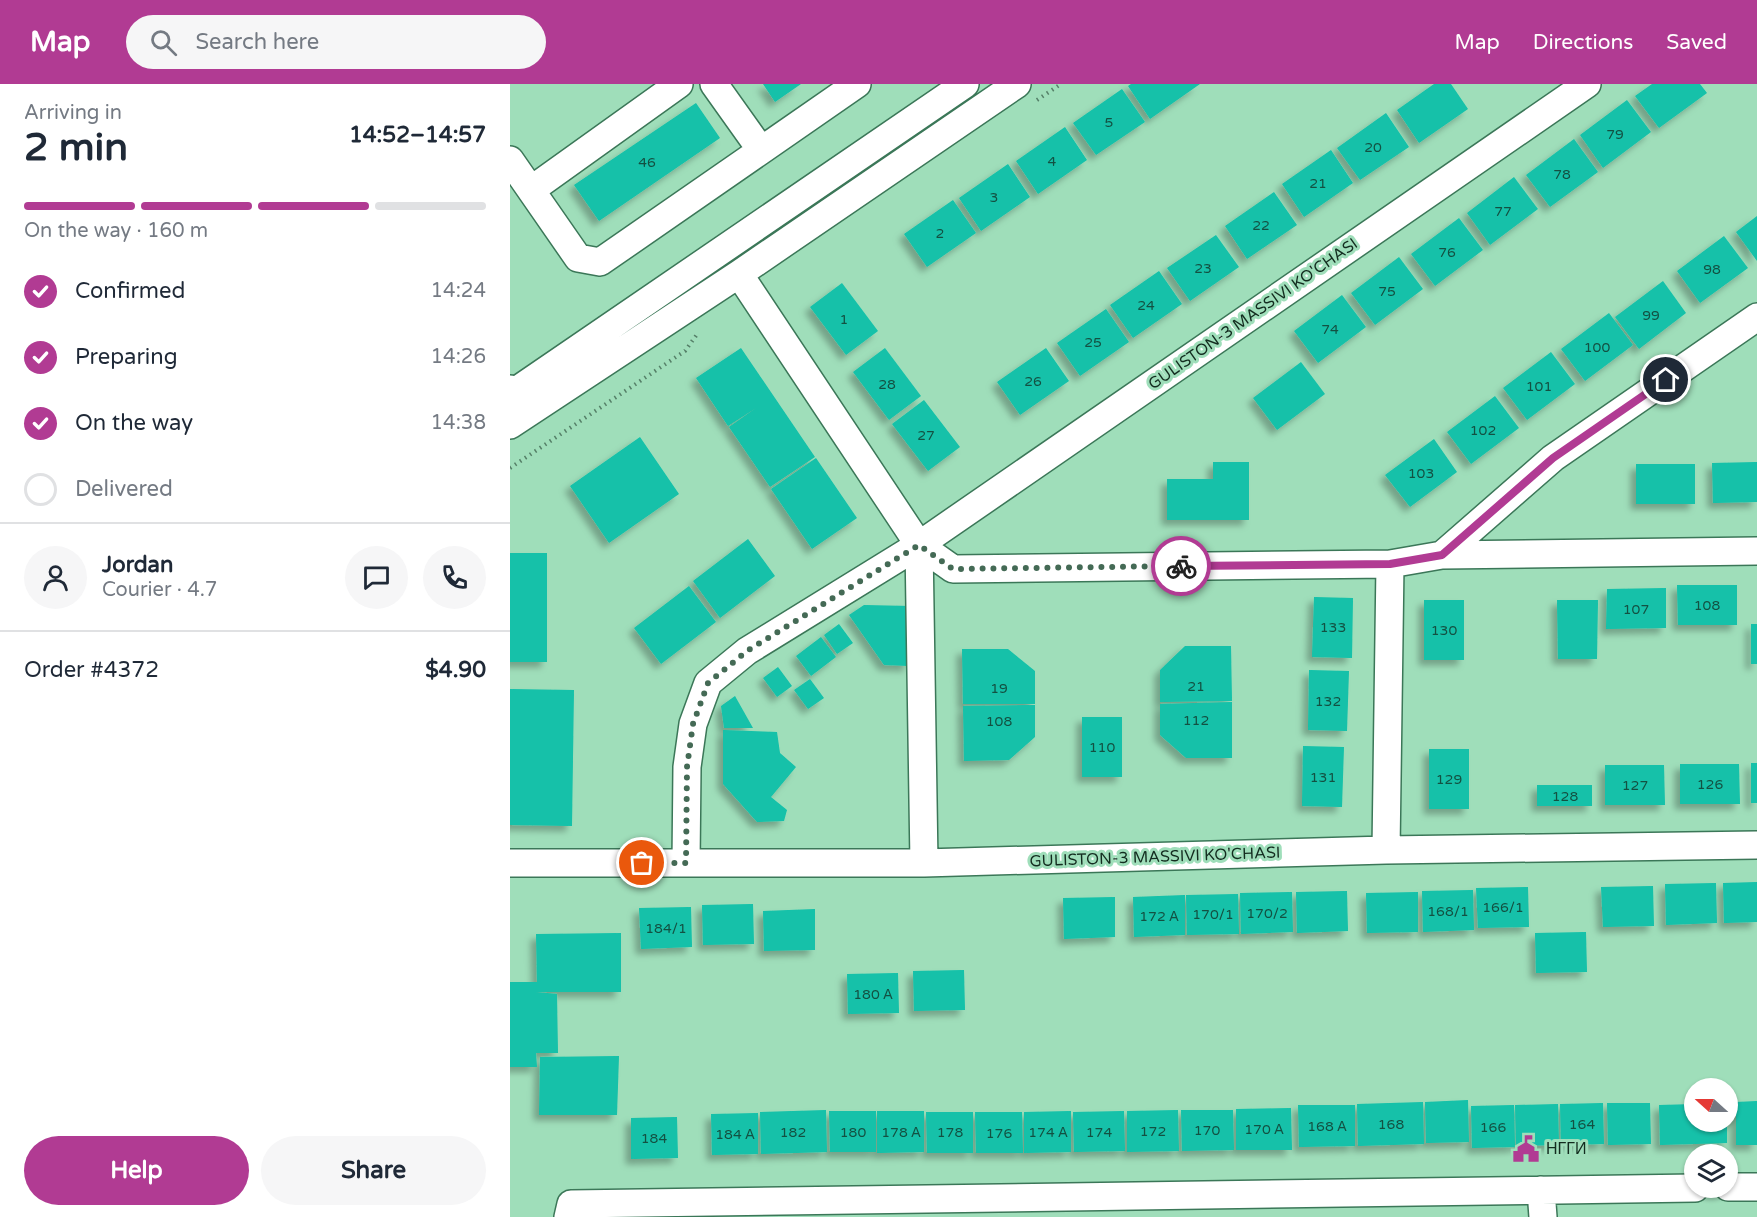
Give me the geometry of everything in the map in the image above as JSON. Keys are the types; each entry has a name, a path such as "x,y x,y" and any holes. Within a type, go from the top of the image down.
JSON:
{"street":[{"path":"531,190 679,84"},
{"path":"714,84 761,150"},
{"path":"510,160 578,258 600,262 857,84"},
{"path":"511,393 965,84"},
{"path":"510,425 739,274 1017,84"},
{"name":"GULISTON-3 MASSIVI KO'CHASI","path":"686,863 687,767 693,724 708,683 747,651 919,545 1587,84"},
{"path":"739,274 919,545 953,569 1390,564 1442,555 1757,551"},
{"path":"1442,555 1553,458 1757,317"},
{"path":"919,545 924,863"},
{"path":"1386,850 1390,564"},
{"name":"GULISTON-3 MASSIVI KO'CHASI","path":"510,863 924,863 1386,850 1757,845"},
{"path":"1738,1187 1757,1187"},
{"path":"568,1217 571,1204 1684,1188"},
{"path":"1541,1190 1543,1217"}],"building":[{"path":"763,84 801,84 775,102"},
{"path":"1131,84 1200,84 1150,119 1128,86"},
{"path":"1434,84 1451,84 1468,109 1419,143 1397,110"},
{"path":"1652,84 1700,84 1707,93 1659,128 1635,96"},
{"path":"1122,89 1145,122 1096,155 1073,123"},
{"path":"1627,100 1651,132 1603,168 1580,135"},
{"path":"696,103 720,138 599,221 574,185"},
{"path":"1386,113 1409,147 1360,180 1337,148"},
{"path":"1065,127 1087,160 1038,194 1016,161"},
{"path":"1574,139 1598,172 1550,207 1526,175"},
{"path":"1331,150 1353,183 1304,217 1282,184"},
{"path":"1008,164 1030,197 981,231 959,198"},
{"path":"1514,177 1538,209 1490,245 1467,213"},
{"path":"1274,192 1297,225 1247,259 1225,226"},
{"path":"953,200 976,233 927,267 904,234"},
{"path":"1757,216 1757,261 1736,232"},
{"path":"1459,218 1483,250 1435,286 1411,254"},
{"path":"1216,235 1239,267 1190,301 1167,268"},
{"path":"1724,236 1748,268 1700,303 1677,271"},
{"path":"1399,257 1423,289 1375,325 1351,293"},
{"path":"1159,271 1182,304 1133,338 1110,305"},
{"path":"1663,281 1686,313 1639,349 1615,317"},
{"path":"842,283 878,331 846,355 810,307"},
{"path":"1342,295 1366,327 1318,363 1294,331"},
{"path":"1106,309 1129,342 1080,376 1057,343"},
{"path":"1609,313 1633,345 1585,381 1561,349"},
{"path":"741,348 815,457 770,487 729,427 756,408 728,426 696,378"},
{"path":"885,348 921,396 889,420 853,372"},
{"path":"1046,348 1069,381 1020,415 997,382"},
{"path":"1551,352 1575,384 1527,420 1503,388"},
{"path":"1301,362 1325,394 1277,430 1253,398"},
{"path":"1495,396 1519,428 1471,464 1447,432"},
{"path":"924,400 960,447 928,471 892,424"},
{"path":"640,437 679,494 609,543 570,486"},
{"path":"1434,439 1457,472 1410,507 1385,475"},
{"path":"816,458 857,518 812,549 771,489"},
{"path":"1213,462 1249,462 1249,520 1167,520 1167,479 1213,479"},
{"path":"1757,462 1757,502 1713,503 1712,463"},
{"path":"1636,464 1695,464 1695,504 1636,504"},
{"path":"748,539 775,576 720,618 693,581"},
{"path":"510,553 547,553 547,662 510,662"},
{"path":"1677,585 1737,585 1737,625 1678,625"},
{"path":"689,586 716,622 661,664 634,628"},
{"path":"1666,588 1666,628 1606,629 1607,589"},
{"path":"1314,597 1353,598 1352,658 1312,657"},
{"path":"1424,600 1464,600 1464,660 1424,660"},
{"path":"1557,600 1598,600 1597,659 1558,659"},
{"path":"864,605 911,606 909,666 884,665 849,615"},
{"path":"839,624 853,643 837,654 824,635"},
{"path":"1751,624 1757,624 1757,664 1751,664"},
{"path":"821,637 836,657 811,676 796,656"},
{"path":"1185,646 1231,646 1232,701 1160,702 1160,670"},
{"path":"962,649 1008,649 1035,671 1035,704 963,704"},
{"path":"778,667 792,686 777,697 763,678"},
{"path":"1309,670 1349,671 1347,731 1308,730"},
{"path":"810,679 824,698 808,709 794,690"},
{"path":"510,689 574,690 572,826 510,825"},
{"path":"735,696 753,728 724,728 721,706"},
{"path":"1232,702 1232,758 1186,758 1160,735 1160,704"},
{"path":"1035,705 1035,737 1009,760 964,761 963,706"},
{"path":"1082,717 1122,717 1122,777 1082,777"},
{"path":"723,730 777,732 780,753 796,767 771,797 787,810 784,821 757,822 723,784"},
{"path":"1303,746 1344,747 1342,807 1302,806"},
{"path":"1429,749 1469,749 1469,809 1429,809"},
{"path":"1751,763 1757,763 1757,803 1751,803"},
{"path":"1680,764 1739,764 1740,804 1680,804"},
{"path":"1605,765 1664,765 1665,805 1605,805"},
{"path":"1537,785 1592,785 1592,806 1537,806"},
{"path":"1757,882 1757,922 1724,923 1723,883"},
{"path":"1716,883 1717,923 1666,925 1665,884"},
{"path":"1653,886 1654,926 1603,927 1601,887"},
{"path":"1528,887 1529,927 1478,928 1476,888"},
{"path":"1473,890 1474,930 1423,932 1422,891"},
{"path":"1347,891 1348,931 1297,933 1296,892"},
{"path":"1292,892 1293,932 1241,934 1240,893"},
{"path":"1418,892 1418,932 1367,933 1366,893"},
{"path":"1238,894 1239,934 1187,935 1186,895"},
{"path":"1185,895 1185,935 1134,937 1133,897"},
{"path":"1115,897 1115,937 1064,939 1063,898"},
{"path":"753,904 754,944 703,945 702,905"},
{"path":"691,907 692,947 641,949 639,908"},
{"path":"815,909 815,950 764,951 763,911"},
{"path":"1586,932 1587,972 1536,973 1535,933"},
{"path":"621,933 621,992 536,992 557,994 558,1053 536,1053 537,1067 510,1067 510,982 537,982 536,934"},
{"path":"964,970 965,1010 914,1011 913,971"},
{"path":"898,973 899,1013 848,1014 847,974"},
{"path":"619,1056 617,1115 539,1115 540,1057"},
{"path":"1468,1100 1469,1142 1426,1143 1425,1102"},
{"path":"1757,1101 1757,1145 1736,1144 1738,1102"},
{"path":"1423,1102 1424,1144 1358,1146 1357,1104"},
{"path":"1603,1103 1604,1144 1561,1145 1560,1104"},
{"path":"1607,1103 1650,1103 1651,1144 1608,1145"},
{"path":"1558,1104 1559,1145 1516,1146 1515,1105"},
{"path":"1684,1104 1684,1132 1727,1132 1727,1143 1660,1145 1659,1105"},
{"path":"1298,1105 1355,1105 1355,1146 1299,1147"},
{"path":"1514,1105 1515,1147 1472,1148 1471,1106"},
{"path":"1291,1108 1292,1150 1236,1150 1236,1109"},
{"path":"826,1110 827,1152 761,1154 760,1112"},
{"path":"1178,1110 1179,1151 1127,1152 1127,1111"},
{"path":"1181,1110 1233,1110 1234,1150 1182,1151"},
{"path":"829,1111 876,1111 876,1152 830,1152"},
{"path":"877,1111 924,1111 924,1152 877,1153"},
{"path":"1071,1111 1071,1152 1024,1153 1024,1112"},
{"path":"1124,1111 1125,1151 1074,1152 1073,1112"},
{"path":"926,1112 973,1112 973,1153 927,1153"},
{"path":"975,1112 1022,1112 1023,1153 976,1153"},
{"path":"758,1113 758,1154 712,1155 711,1114"},
{"path":"677,1117 678,1158 631,1159 631,1118"}],"way so far":[{"path":"642,863 686,863 687,767 693,724 708,683 747,651 919,545 953,569 1181,566"}],"place":[{"name":"НГГИ","path":"1526,1149"}],"route":[{"path":"1181,566 1390,564 1442,555 1553,458 1666,380"}]}
